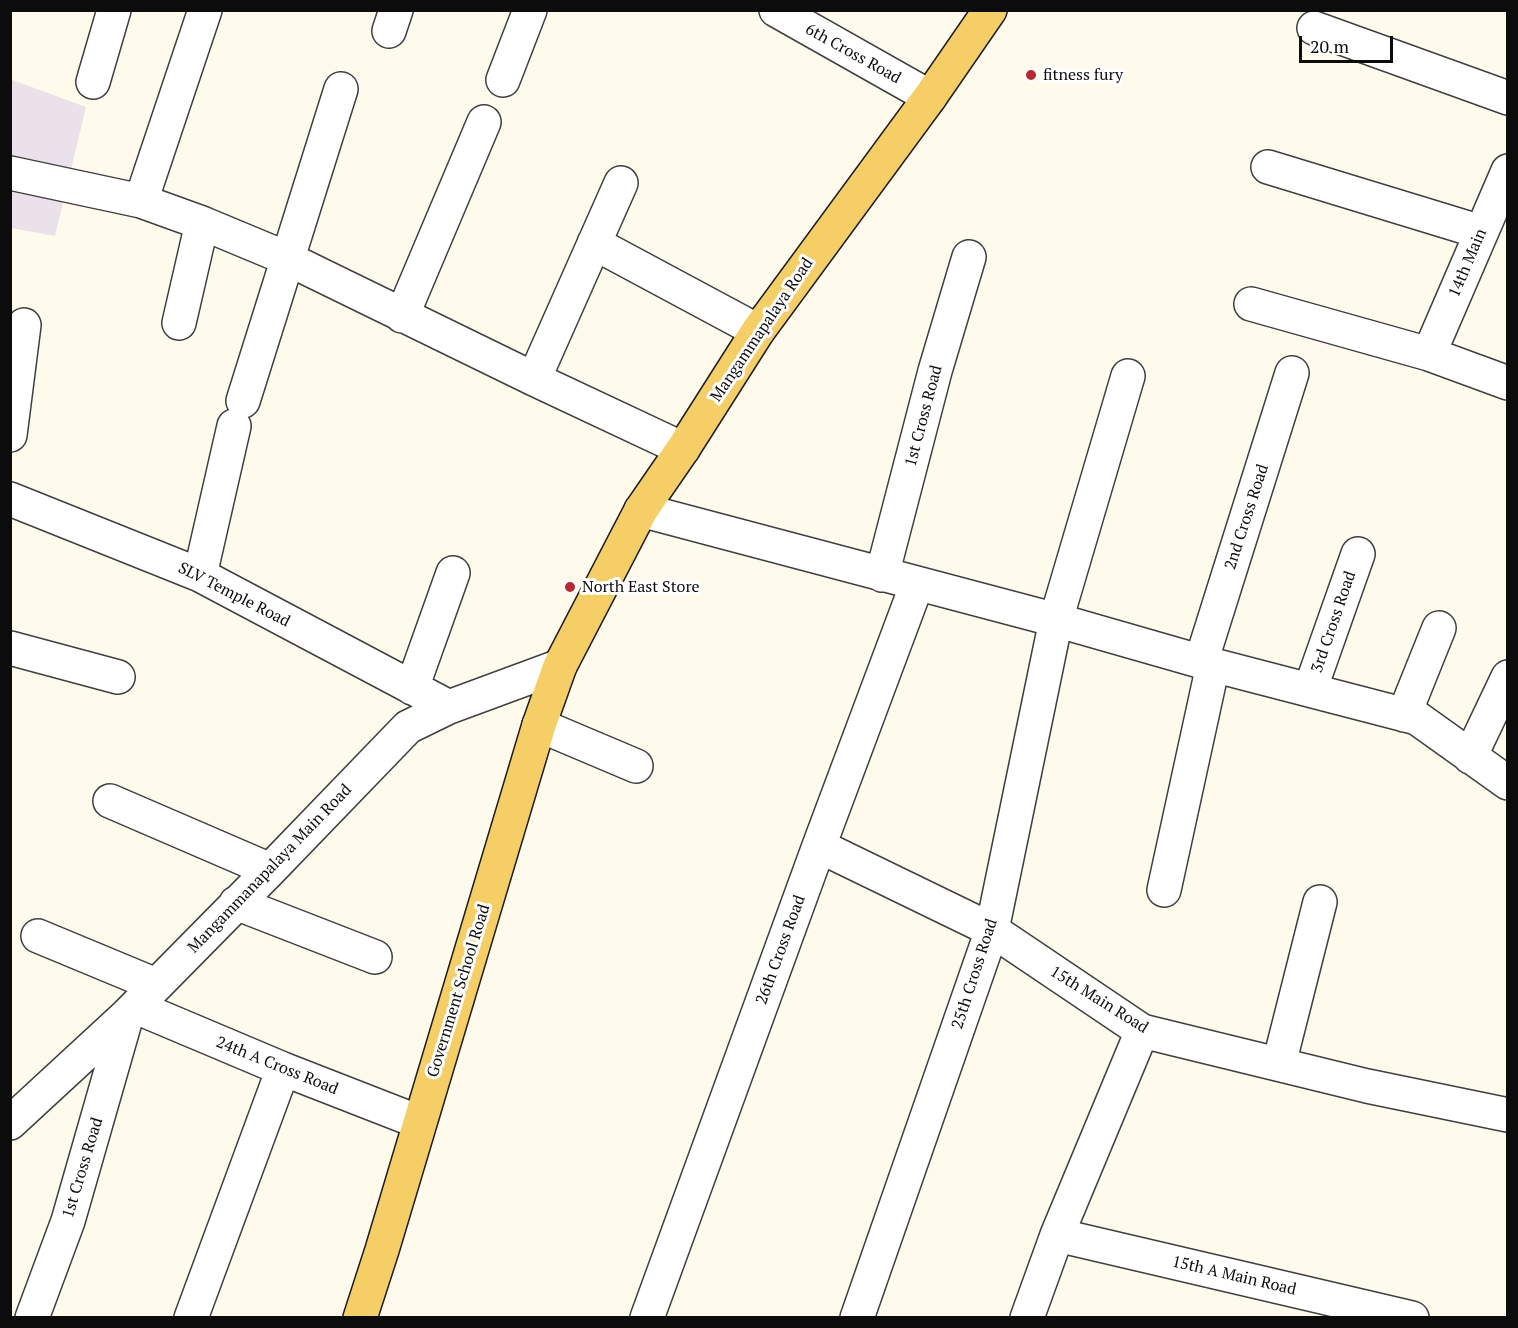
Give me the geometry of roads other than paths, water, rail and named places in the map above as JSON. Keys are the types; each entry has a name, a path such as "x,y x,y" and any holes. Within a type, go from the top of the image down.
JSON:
{"main road":[{"name":"Mangammapalaya Road","path":"561,666 641,510 758,331 930,97 990,10"},
{"name":"Government School Road","path":"360,1317 539,725 561,666"}],"street":[{"path":"93,82 114,10"},
{"path":"141,201 205,10"},
{"path":"503,80 530,10"},
{"name":"6th Cross Road","path":"776,10 930,97"},
{"path":"1314,28 1508,98"},
{"path":"200,575 239,413 341,89"},
{"path":"402,316 484,122"},
{"path":"1268,167 1481,232"},
{"name":"14th Main","path":"1429,354 1508,171"},
{"path":"10,173 141,201 202,223 286,258 402,316 683,449"},
{"path":"534,379 621,183"},
{"path":"179,323 202,223"},
{"path":"594,243 758,331"},
{"name":"1st Cross Road","path":"882,575 935,371 969,257"},
{"path":"1251,304 1429,354 1508,383"},
{"path":"10,435 24,325"},
{"name":"2nd Cross Road","path":"1164,890 1207,663 1292,373"},
{"name":"25th Cross Road","path":"857,1317 992,930 1056,620 1128,376"},
{"name":"SLV Temple Road","path":"10,500 200,575 449,707"},
{"path":"641,510 1417,718 1508,783"},
{"name":"3rd Cross Road","path":"1310,690 1358,554"},
{"path":"412,688 453,573"},
{"name":"26th Cross Road","path":"647,1317 917,584"},
{"path":"1404,715 1439,628"},
{"path":"10,648 118,677"},
{"name":"Mangammanapalaya Main Road","path":"10,1123 140,1002 408,727 449,707 561,666"},
{"path":"1470,756 1508,676"},
{"path":"539,725 636,766"},
{"path":"110,801 270,870"},
{"name":"15th Main Road","path":"819,846 992,930 1143,1032 1367,1086 1508,1114"},
{"path":"236,903 375,957"},
{"path":"1279,1064 1320,903"},
{"name":"24th A Cross Road","path":"38,936 140,1002 283,1069 419,1122"},
{"name":"1st Cross Road","path":"32,1317 68,1221 140,1002"},
{"path":"1027,1317 1057,1235 1143,1032"},
{"path":"191,1317 283,1069"},
{"name":"15th A Main Road","path":"1057,1235 1412,1317"}],"place":[{"name":"fitness fury","path":"1031,75"},
{"name":"North East Store","path":"570,587"}]}
